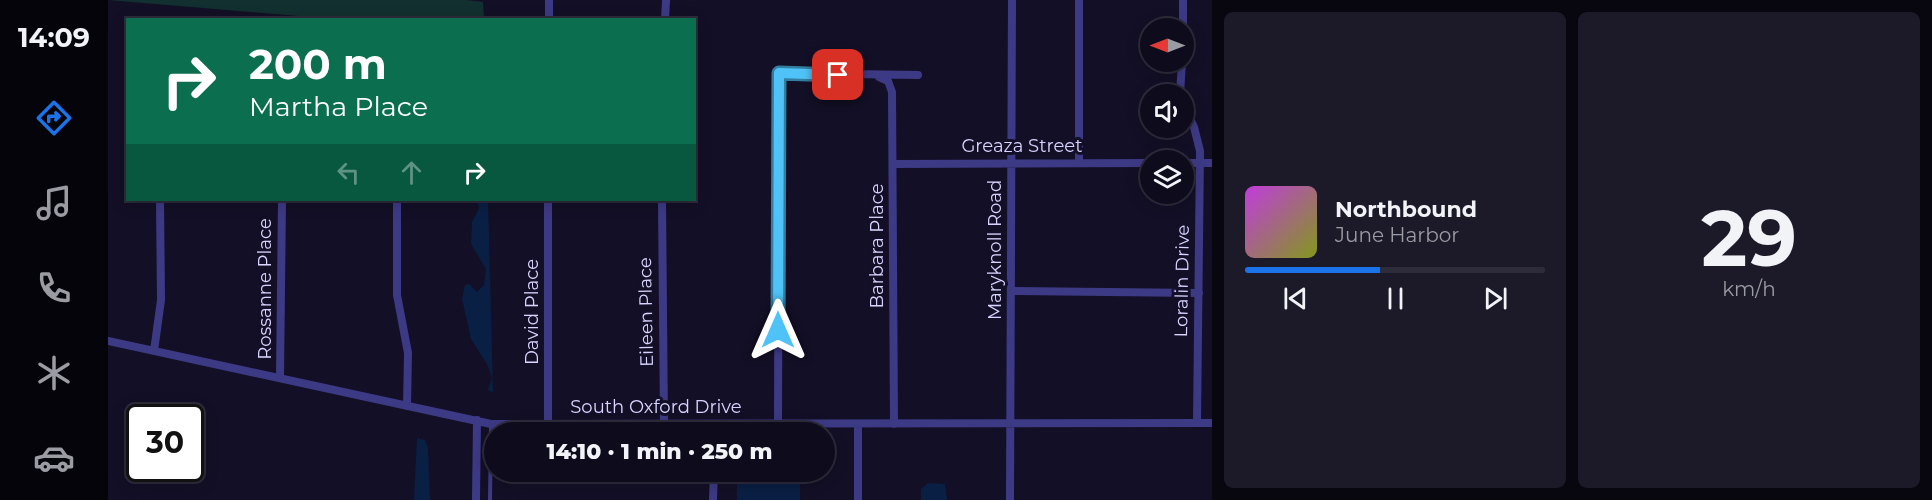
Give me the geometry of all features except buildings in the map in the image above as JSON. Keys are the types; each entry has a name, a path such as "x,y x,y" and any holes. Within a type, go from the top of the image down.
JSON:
{"street":[{"path":"549,0 549,18"},
{"path":"665,18 666,0"},
{"name":"Maryknoll Road","path":"1010,500 1012,0"},
{"path":"1079,0 1079,163"},
{"path":"1183,0 1183,18"},
{"path":"778,422 779,73 918,75"},
{"name":"Barbara Place","path":"878,76 888,81 892,92 894,424"},
{"name":"Loralin Drive","path":"1194,129 1198,138 1200,163 1197,422"},
{"name":"Greaza Street","path":"893,164 1140,163"},
{"path":"1194,163 1212,163"},
{"path":"154,351 161,300 160,201"},
{"name":"Rossanne Place","path":"280,378 282,201"},
{"path":"397,201 397,295 409,360 407,406"},
{"name":"David Place","path":"548,201 548,422"},
{"name":"Eileen Place","path":"662,201 664,422"},
{"path":"1012,291 1199,293"},
{"name":"South Oxford Drive","path":"108,341 484,422"},
{"path":"476,500 477,420"},
{"name":"South Oxford Drive","path":"835,424 1212,423"},
{"path":"858,424 858,500"},
{"path":"713,500 714,482"}],"lane":[{"path":"490,482 490,500"}],"green space":[{"path":"108,0 467,0 483,2 484,18 322,18"}],"water":[{"path":"476,201 488,201 493,393 488,390 492,378 488,366 471,339 462,299 465,285 469,284 477,292 484,285 486,269 471,244 472,222 479,208"},
{"path":"417,438 425,440 428,447 430,500 414,500"},
{"path":"737,482 800,482 800,500 737,500"},
{"path":"928,483 945,484 947,500 921,500 921,489"}],"route":[{"path":"778,330 779,73 838,75"}]}
